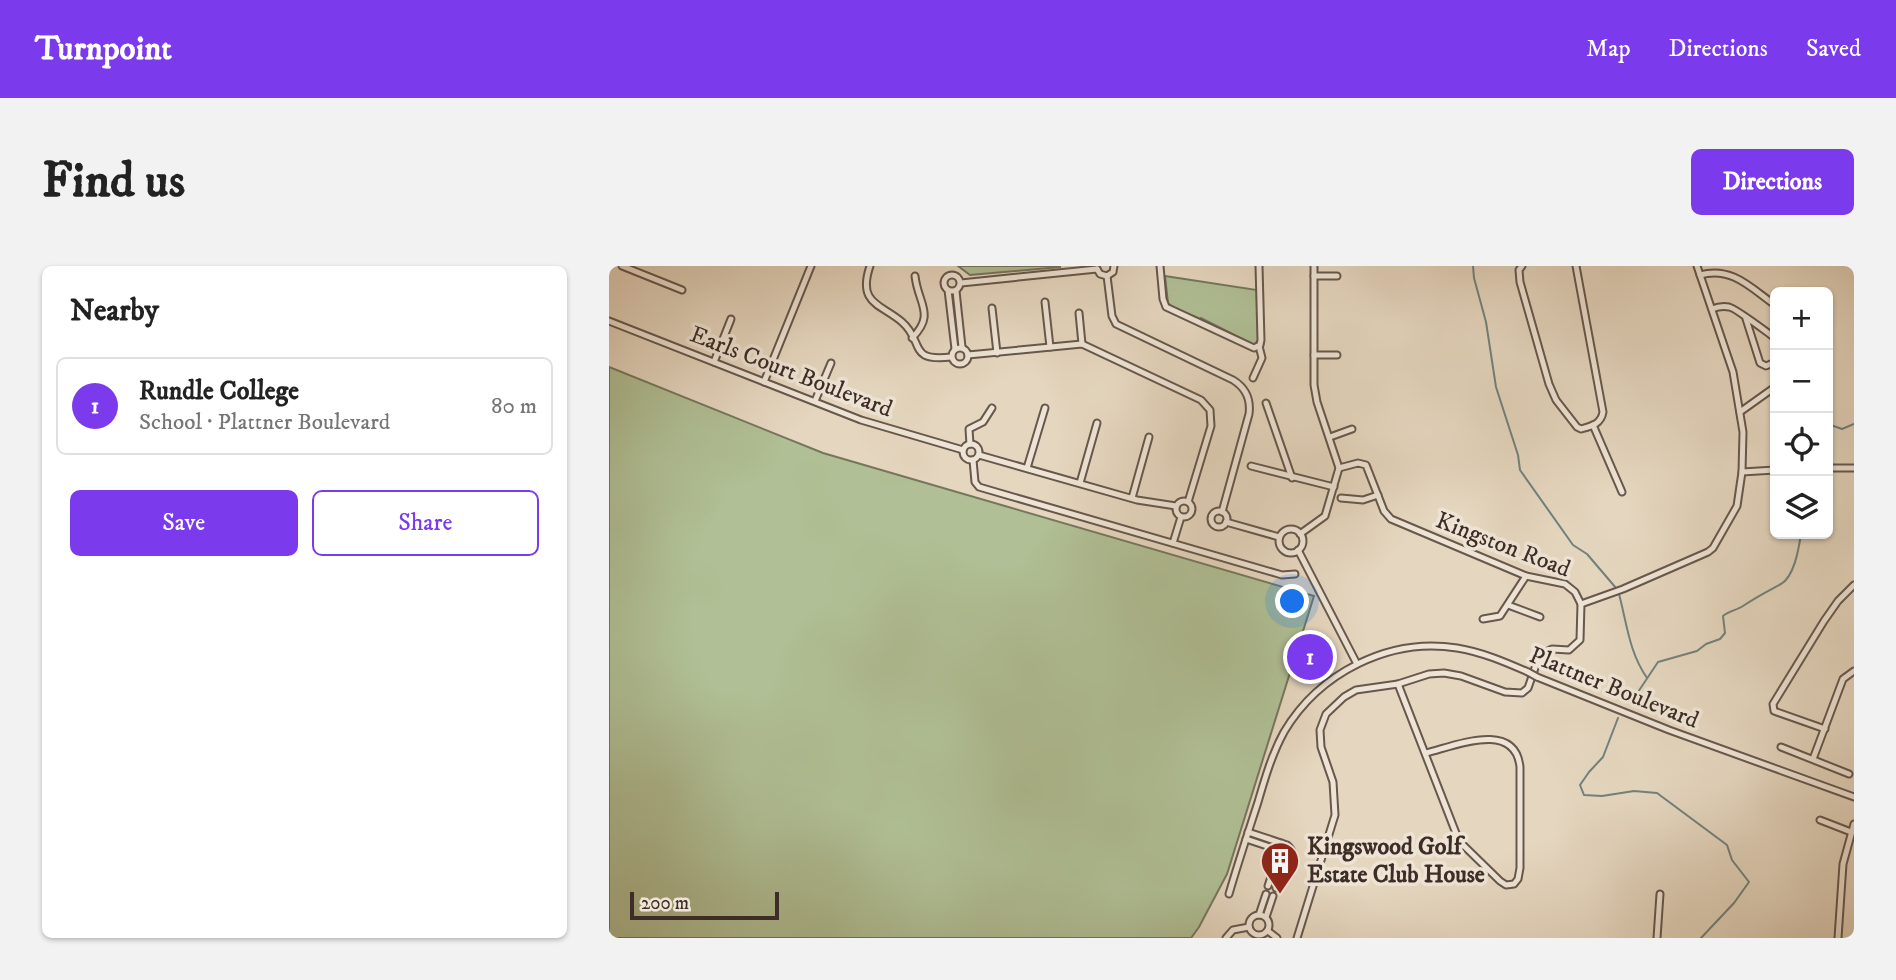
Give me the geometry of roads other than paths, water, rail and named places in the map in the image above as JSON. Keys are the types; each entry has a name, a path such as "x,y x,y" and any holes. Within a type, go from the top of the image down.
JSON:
{"street":[{"path":"622,266 682,290"},
{"path":"764,382 811,266"},
{"path":"870,266 867,286 874,303 903,323 919,351 930,358 951,357 959,348 956,291 961,283"},
{"path":"950,266 951,274"},
{"path":"961,283 1097,267 1100,274 1107,276 1113,272 1114,266"},
{"path":"1160,266 1163,299 1171,311 1248,346 1259,346"},
{"path":"1253,378 1262,358 1259,346 1259,266"},
{"path":"1300,534 1325,516 1339,468 1315,393 1314,266"},
{"path":"1522,266 1520,282 1553,394 1581,429 1602,419 1603,412 1576,266"},
{"path":"1581,604 1708,552 1737,506 1743,441 1740,412 1733,372 1697,266"},
{"path":"1700,275 1716,270 1732,273 1770,301"},
{"path":"961,283 957,275 951,274 944,279 959,348 968,355 1082,344 1191,394 1206,404 1211,415 1211,426 1188,502 1192,511 1188,517 1181,517 1176,513 1176,506 1179,502 1188,502"},
{"path":"912,338 922,328 925,320 915,276"},
{"path":"1107,276 1112,316 1116,324 1233,380 1249,398 1249,414 1222,512"},
{"path":"1314,276 1337,276"},
{"path":"948,290 956,291"},
{"path":"1045,302 1050,347"},
{"path":"1712,309 1728,306 1735,309 1770,335"},
{"path":"992,308 997,352"},
{"path":"1079,313 1082,344"},
{"path":"714,362 731,319"},
{"path":"1746,319 1758,360 1762,366 1770,364"},
{"name":"Earls Court Boulevard","path":"609,321 861,420 963,450"},
{"path":"960,364 966,361 968,355"},
{"path":"1314,355 1336,355"},
{"path":"951,357 960,364"},
{"path":"815,401 831,363"},
{"path":"960,364 961,373"},
{"path":"1740,412 1770,391"},
{"path":"1266,403 1292,478"},
{"path":"970,444 967,433 969,429 983,422 992,408"},
{"path":"1027,468 1045,408"},
{"path":"1080,483 1097,423"},
{"path":"1593,425 1622,492"},
{"path":"1330,437 1352,429"},
{"path":"1132,498 1149,437"},
{"path":"970,444 963,450 966,459 973,460 979,455"},
{"path":"970,444 977,447 979,455"},
{"path":"979,455 1132,498 1176,506"},
{"path":"973,460 975,484 979,486 1282,575 1295,574"},
{"name":"Kingston Road","path":"1297,938 1335,815 1333,782 1321,747 1320,730 1322,720 1334,705 1356,690 1444,673 1461,676 1505,692 1522,693 1531,682 1541,656 1552,649 1569,650 1580,640 1581,604 1569,586 1526,576 1391,519 1384,511 1366,465 1358,463 1339,468"},
{"path":"1251,466 1334,488"},
{"path":"1833,468 1854,468"},
{"path":"1742,472 1770,470"},
{"path":"1341,498 1363,500 1378,495"},
{"path":"1222,512 1213,515 1212,522 1218,527 1226,522 1279,537"},
{"path":"1222,512 1226,515 1226,522"},
{"path":"1173,543 1181,517"},
{"path":"1287,530 1294,530 1300,534 1302,541 1298,550 1291,553 1283,551 1279,537 1287,530"},
{"path":"1298,550 1357,664"},
{"path":"1483,620 1500,616 1526,576"},
{"path":"1825,729 1774,711 1773,704 1824,621 1854,585"},
{"path":"1508,605 1541,617"},
{"name":"Plattner Boulevard","path":"1229,894 1273,754 1292,720 1316,692 1357,664 1400,649 1437,646 1482,653 1575,694 1854,797"},
{"path":"1813,759 1843,679 1854,671"},
{"path":"1398,684 1459,841 1500,881 1506,885 1514,884 1520,868 1520,767 1517,752 1511,746 1493,738 1426,753"},
{"path":"1781,747 1849,774"},
{"path":"1820,820 1851,832"},
{"path":"1837,938 1843,864 1854,824"},
{"path":"1248,832 1282,843 1291,848 1293,853 1290,863 1278,866 1268,886"},
{"path":"1246,839 1271,850"},
{"path":"1276,888 1278,866 1271,858 1271,850 1282,843"},
{"path":"1271,878 1278,880"},
{"path":"1259,915 1266,894"},
{"path":"1657,938 1660,894"},
{"path":"1266,918 1273,896"},
{"path":"1263,903 1270,906"},
{"path":"1268,934 1269,924 1266,918 1259,915 1252,917 1249,926 1252,933 1259,936 1268,934 1277,938"},
{"path":"1226,938 1237,928 1249,926"}],"waterway":[{"path":"1473,266 1486,322 1496,387 1518,455 1520,470 1573,545 1587,554 1616,588"},
{"path":"1833,426 1842,429 1854,424"},
{"path":"1632,701 1658,662 1697,651 1720,639 1725,633 1723,616 1786,580 1790,575 1800,539"},
{"path":"1619,594 1632,648 1647,678"},
{"path":"1618,718 1603,757 1580,785 1584,795 1602,796 1634,791 1657,793 1727,845 1732,860 1749,882 1734,903 1701,938"}],"place":[{"name":"Rundle College","path":"1310,657"},
{"name":"Kingswood Golf Estate Club House","path":"1280,895"}]}
